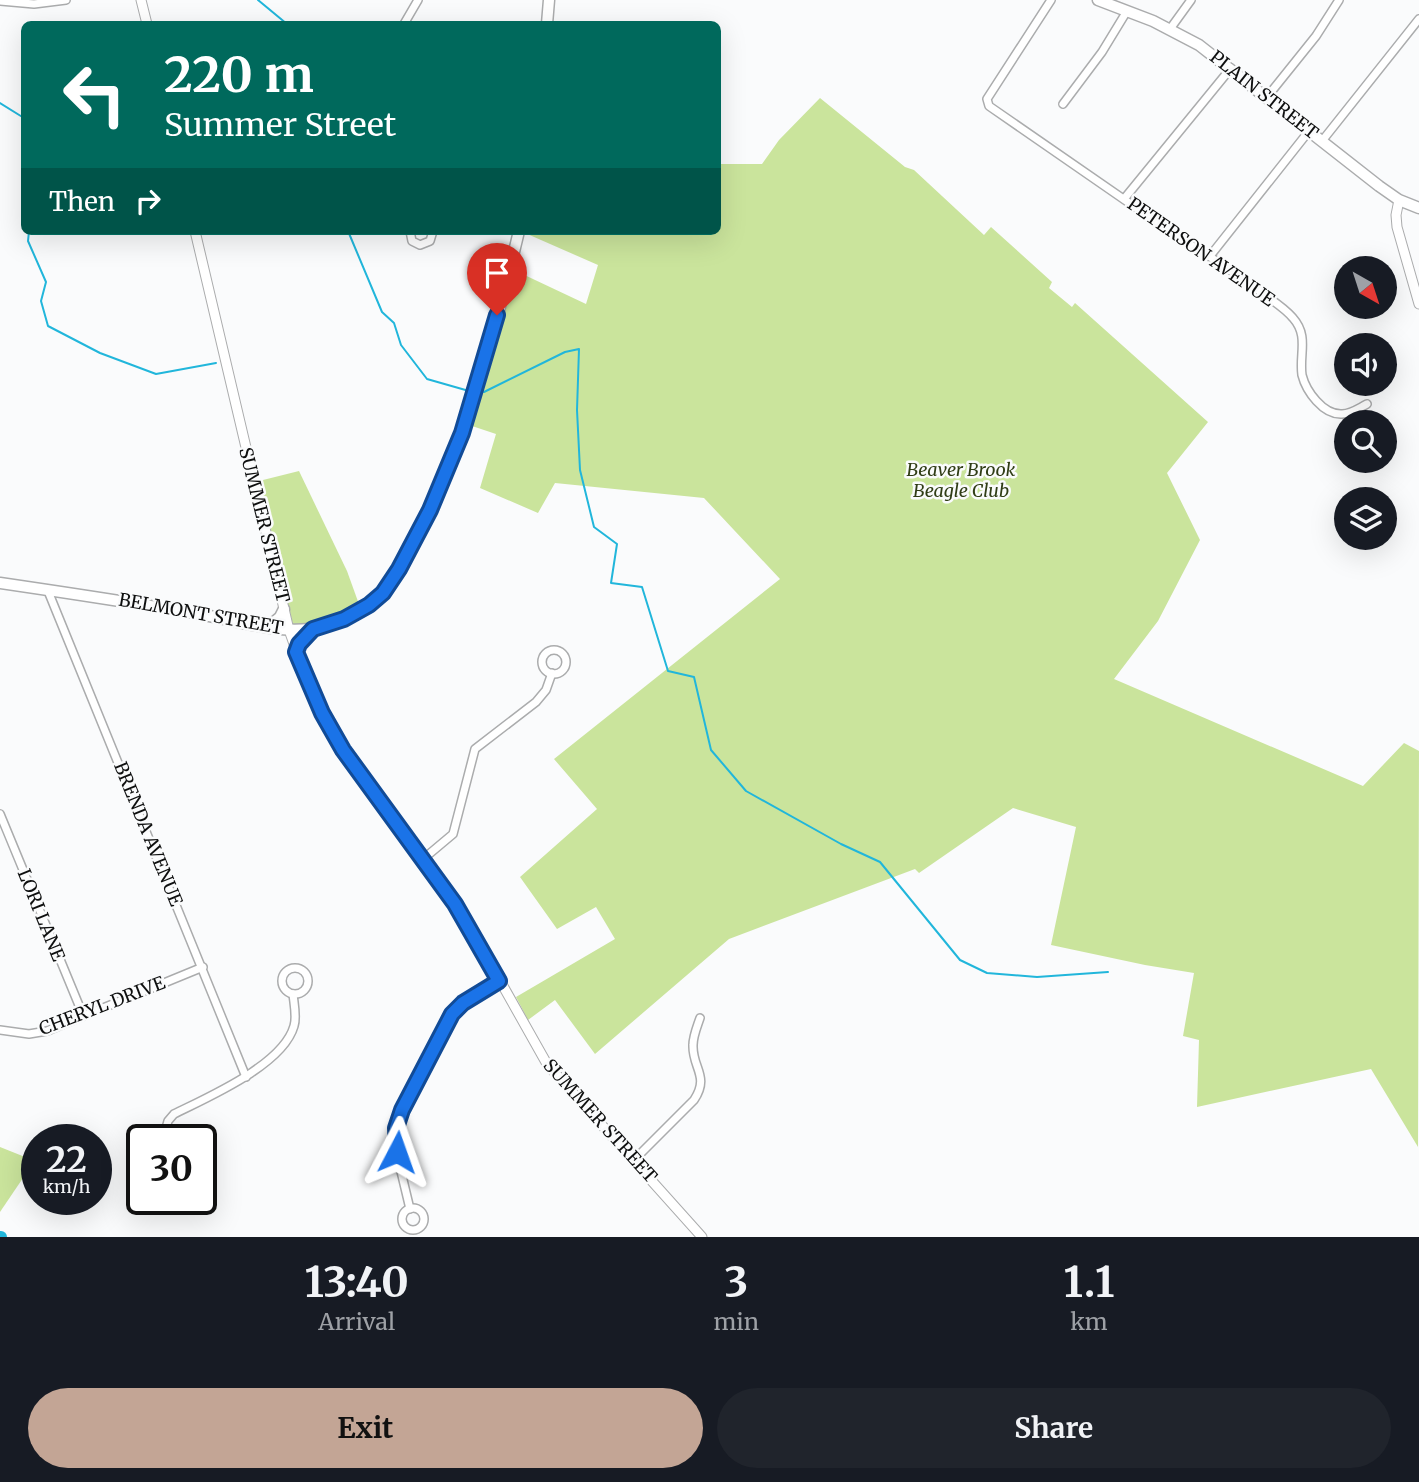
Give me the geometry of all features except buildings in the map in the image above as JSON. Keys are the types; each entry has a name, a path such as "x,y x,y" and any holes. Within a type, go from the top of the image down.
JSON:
{"main road":[{"path":"547,21 549,0"},
{"name":"PLAIN STREET","path":"1098,0 1170,29 1199,45 1399,200 1419,208"},
{"name":"BELMONT STREET","path":"0,583 119,600 289,630 313,629 344,619 377,599 399,569 417,537 443,481 468,416 518,235"},
{"path":"268,627 280,617 284,609"},
{"path":"296,652 299,644 313,629"}],"street":[{"path":"0,1 34,4 66,0"},
{"path":"141,0 146,21"},
{"path":"406,21 418,0"},
{"name":"PETERSON AVENUE","path":"1051,0 987,99 988,103 1187,243 1210,256 1293,317 1304,339 1302,366 1305,384 1322,406 1337,414 1345,414 1367,404"},
{"path":"1170,29 1191,0"},
{"path":"1267,97 1316,36 1339,0"},
{"path":"1063,104 1102,52 1127,11"},
{"path":"1322,141 1419,19"},
{"path":"1124,199 1231,68"},
{"path":"1210,256 1310,131"},
{"path":"1399,200 1396,215 1398,227 1419,304"},
{"name":"SUMMER STREET","path":"196,235 289,630 315,698 336,738 463,915 553,1072 702,1237"},
{"path":"411,235 412,241 421,245 430,241 432,235"},
{"name":"BRENDA AVENUE","path":"48,591 246,1077"},
{"path":"422,860 453,834 462,808 475,749 536,702 546,690 552,673"},
{"name":"LORI LANE","path":"0,814 83,1015"},
{"name":"CHERYL DRIVE","path":"0,1030 20,1034 38,1033 203,967"},
{"path":"410,1209 396,1143 396,1128 402,1110 457,1008 499,981"},
{"path":"168,1124 174,1114 246,1077 280,1049 296,1024 293,994"},
{"path":"634,1160 699,1091 701,1077 692,1046 700,1018"}],"green space":[{"name":"Beaver Brook Beagle Club","path":"820,98 905,167 914,170 984,235 991,227 1052,282 1049,288 1072,307 1075,303 1208,422 1167,473 1200,540 1158,621 1114,679 1363,786 1404,743 1419,751 1418,1147 1371,1069 1197,1107 1199,1040 1183,1036 1194,973 1051,945 1076,827 1013,808 919,873 915,869 729,939 595,1054 555,1000 528,1020 516,997 615,939 596,907 557,929 520,877 597,809 554,759 780,579 704,498 555,483 538,513 480,488 496,434 472,426 516,271 586,304 598,265 530,235 721,235 721,164 762,164 779,140"},
{"path":"299,471 347,571 360,607 332,619 297,627 293,625 259,481"},
{"path":"0,1147 21,1155 21,1181 0,1212"}],"waterway":[{"path":"258,0 283,21"},
{"path":"0,103 21,116"},
{"path":"29,235 28,241 46,282 41,301 48,326 100,353 156,374 216,363"},
{"path":"350,235 382,312 394,323 401,345 427,379 469,391"},
{"path":"484,392 565,352 579,349 577,410 580,470 594,527 617,544 611,583 642,587 668,671 694,677 711,750 746,791 841,844 880,862 960,960 987,973 1037,977 1108,972"}],"route":[{"path":"397,1152 396,1128 402,1110 452,1014 463,1003 499,981 455,904 343,750 322,713 296,652 299,644 313,629 353,615 377,599 399,569 430,510 462,433 497,315"}]}
